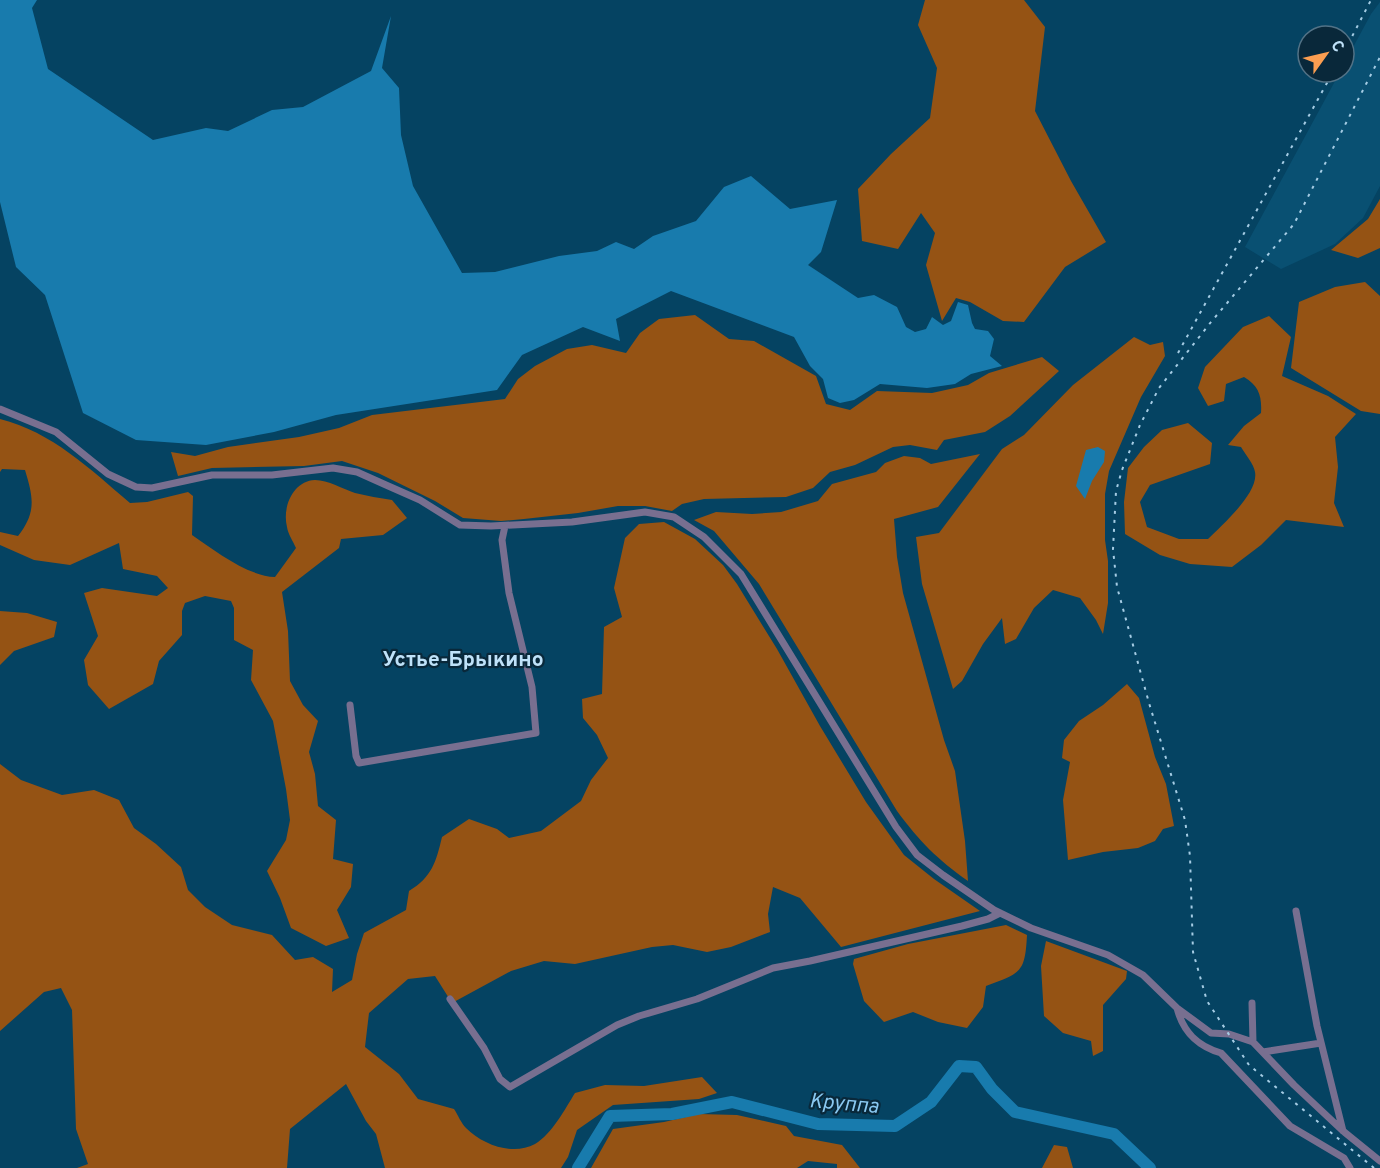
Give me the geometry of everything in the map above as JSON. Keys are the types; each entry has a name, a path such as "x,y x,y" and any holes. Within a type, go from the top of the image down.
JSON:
{"street":[{"path":"0,409 57,432 108,474 136,487 152,488 212,475 272,475 333,468 357,472 386,484 420,500 460,525 506,526 572,522 645,512 674,517 704,537 741,574 896,827 917,855 1000,913 1065,941 1108,955 1143,975 1177,1008 1211,1033 1229,1034 1252,1042 1343,1131 1380,1161"},
{"path":"350,705 356,756 359,763 536,733 532,687 509,593 502,540 506,526"},
{"path":"1296,911 1321,1043 1343,1131"},
{"path":"450,999 484,1048 500,1079 510,1087 617,1024 697,999 773,968 988,919 1000,913"},
{"path":"1252,1003 1252,1042"},
{"path":"1177,1008 1182,1025 1205,1048 1221,1053 1290,1126 1344,1158 1350,1168"},
{"path":"1263,1052 1321,1043"}],"shaded area":[{"path":"0,0 37,0 32,8 48,69 153,140 206,128 228,131 272,110 303,107 371,71 391,16 382,68 399,88 401,135 413,186 462,273 495,272 559,256 597,251 616,242 634,249 653,236 696,221 724,187 751,176 790,209 837,200 821,252 808,265 858,298 874,295 897,307 906,327 915,332 926,329 932,317 943,325 951,321 958,302 968,305 975,329 988,331 994,339 990,356 1002,366 971,374 955,384 927,388 880,384 854,400 840,403 828,398 823,379 810,366 794,337 671,291 616,319 620,341 583,327 522,355 497,390 336,415 274,432 206,445 136,440 83,413 45,295 16,267 0,202"},
{"path":"925,0 1024,0 1045,27 1035,111 1106,242 1065,267 1024,322 1003,321 970,302 956,298 942,321 926,265 935,233 921,213 898,249 862,241 858,189 930,118 937,68 918,25"},
{"path":"1380,2 1380,186 1363,218 1335,244 1281,269 1245,247 1333,84 1356,84 1356,42"},
{"path":"1380,199 1380,248 1358,258 1331,250 1368,219"},
{"path":"1365,282 1380,296 1380,414 1361,411 1291,368 1299,302 1335,287"},
{"path":"695,315 729,339 754,341 816,376 826,404 850,410 877,391 932,393 968,385 989,373 1042,357 1059,371 1010,416 985,432 944,440 937,450 910,445 893,447 855,465 830,472 813,488 786,497 704,499 682,504 672,511 645,506 618,506 578,513 501,521 463,518 435,501 378,473 342,461 304,466 212,468 178,476 171,452 195,456 228,447 299,437 339,428 372,415 505,399 518,379 535,366 567,349 592,345 626,353 640,333 659,319"},
{"path":"1269,316 1291,337 1282,376 1328,396 1356,414 1335,437 1338,467 1334,503 1344,527 1286,520 1261,545 1232,567 1190,564 1160,555 1125,534 1124,502 1128,468 1144,447 1162,430 1188,423 1212,443 1210,464 1150,485 1140,502 1147,527 1179,539 1208,539 1230,517 1246,499 1255,480 1255,472 1241,447 1228,445 1244,426 1261,413 1261,401 1256,388 1244,377 1226,384 1224,401 1208,406 1198,388 1205,367 1243,327"},
{"path":"1134,337 1150,345 1163,342 1165,356 1141,397 1109,471 1105,494 1108,603 1103,634 1080,598 1053,590 1034,608 1016,639 1005,644 1002,618 983,644 962,681 953,689 922,584 916,537 939,533 1002,449 1024,435 1073,385"},
{"path":"0,419 19,425 53,442 70,453 130,503 147,502 188,492 193,496 192,535 231,561 264,576 275,577 296,548 288,530 286,511 295,490 307,481 325,481 355,493 392,500 407,518 383,535 341,539 339,548 282,592 288,631 290,681 303,705 318,721 309,752 315,774 318,806 336,820 333,859 353,864 351,887 337,910 349,938 326,946 291,928 267,871 286,840 290,820 286,789 273,721 251,680 253,650 234,640 234,608 231,601 205,596 185,603 182,611 182,635 159,661 153,684 109,709 88,685 84,660 98,636 84,593 102,588 157,596 168,588 157,576 123,569 119,543 70,565 34,560 0,545 0,532 18,536 28,519 32,504 25,470 2,469 0,472"},
{"path":"1098,447 1105,451 1104,462 1092,481 1085,499 1076,486 1086,450"},
{"path":"980,454 938,507 894,519 903,593 944,740 955,771 968,881 930,849 897,811 759,584 714,531 694,520 716,512 752,514 781,512 818,501 832,484 876,472 885,463 904,456 920,458 931,464"},
{"path":"664,522 695,539 723,565 737,584 866,802 904,855 980,911 841,947 800,898 773,887 768,914 770,932 731,947 707,952 673,945 652,947 575,964 544,961 511,971 452,1003 435,976 408,979 369,1013 365,1047 399,1074 418,1099 454,1109 464,1126 473,1134 499,1147 517,1149 535,1144 552,1128 575,1093 605,1085 644,1086 702,1077 717,1093 699,1099 613,1105 577,1130 568,1157 561,1168 385,1168 376,1134 366,1121 346,1084 290,1129 287,1168 77,1168 88,1164 76,1129 72,1010 61,988 44,992 0,1031 0,764 21,780 62,795 94,790 119,800 134,828 181,867 188,890 205,907 232,925 272,935 295,960 313,957 333,969 332,992 352,980 364,933 406,910 409,891 423,880 432,868 442,837 469,819 497,829 509,838 541,831 581,801 591,780 608,758 597,735 583,718 582,699 602,694 604,627 622,617 614,588 625,538 639,524"},
{"path":"0,611 27,613 57,622 54,637 14,651 0,665"},
{"path":"1127,684 1139,698 1155,757 1166,784 1174,826 1163,829 1155,841 1138,848 1103,852 1068,860 1063,800 1070,762 1062,758 1064,740 1079,721 1103,705"},
{"path":"1006,925 1027,935 1025,957 1019,970 1014,974 986,986 983,1007 967,1028 938,1022 913,1012 884,1022 864,1001 853,964 854,959 908,944"},
{"path":"1046,941 1127,971 1126,979 1103,1005 1103,1051 1093,1056 1091,1041 1063,1033 1044,1016 1041,966"},
{"path":"699,1114 737,1115 786,1126 794,1136 842,1145 860,1168 837,1168 837,1164 808,1161 797,1168 591,1168 613,1129 664,1122"},
{"path":"1054,1145 1067,1147 1073,1168 1042,1168"}],"waterway":[{"name":"Круппа","path":"578,1168 610,1116 672,1114 732,1102 818,1124 895,1126 931,1102 959,1066 976,1067 992,1089 1015,1112 1114,1134 1150,1168"}],"railway":[{"path":"1356,29 1371,0"},
{"path":"1374,1168 1249,1065 1207,1001 1193,952 1190,856 1185,820 1117,587 1113,549 1116,491 1140,425 1159,388 1294,224 1380,57"},
{"path":"1178,353 1326,84"}],"district":[{"name":"Устье-Брыкино","path":"463,659"}]}
